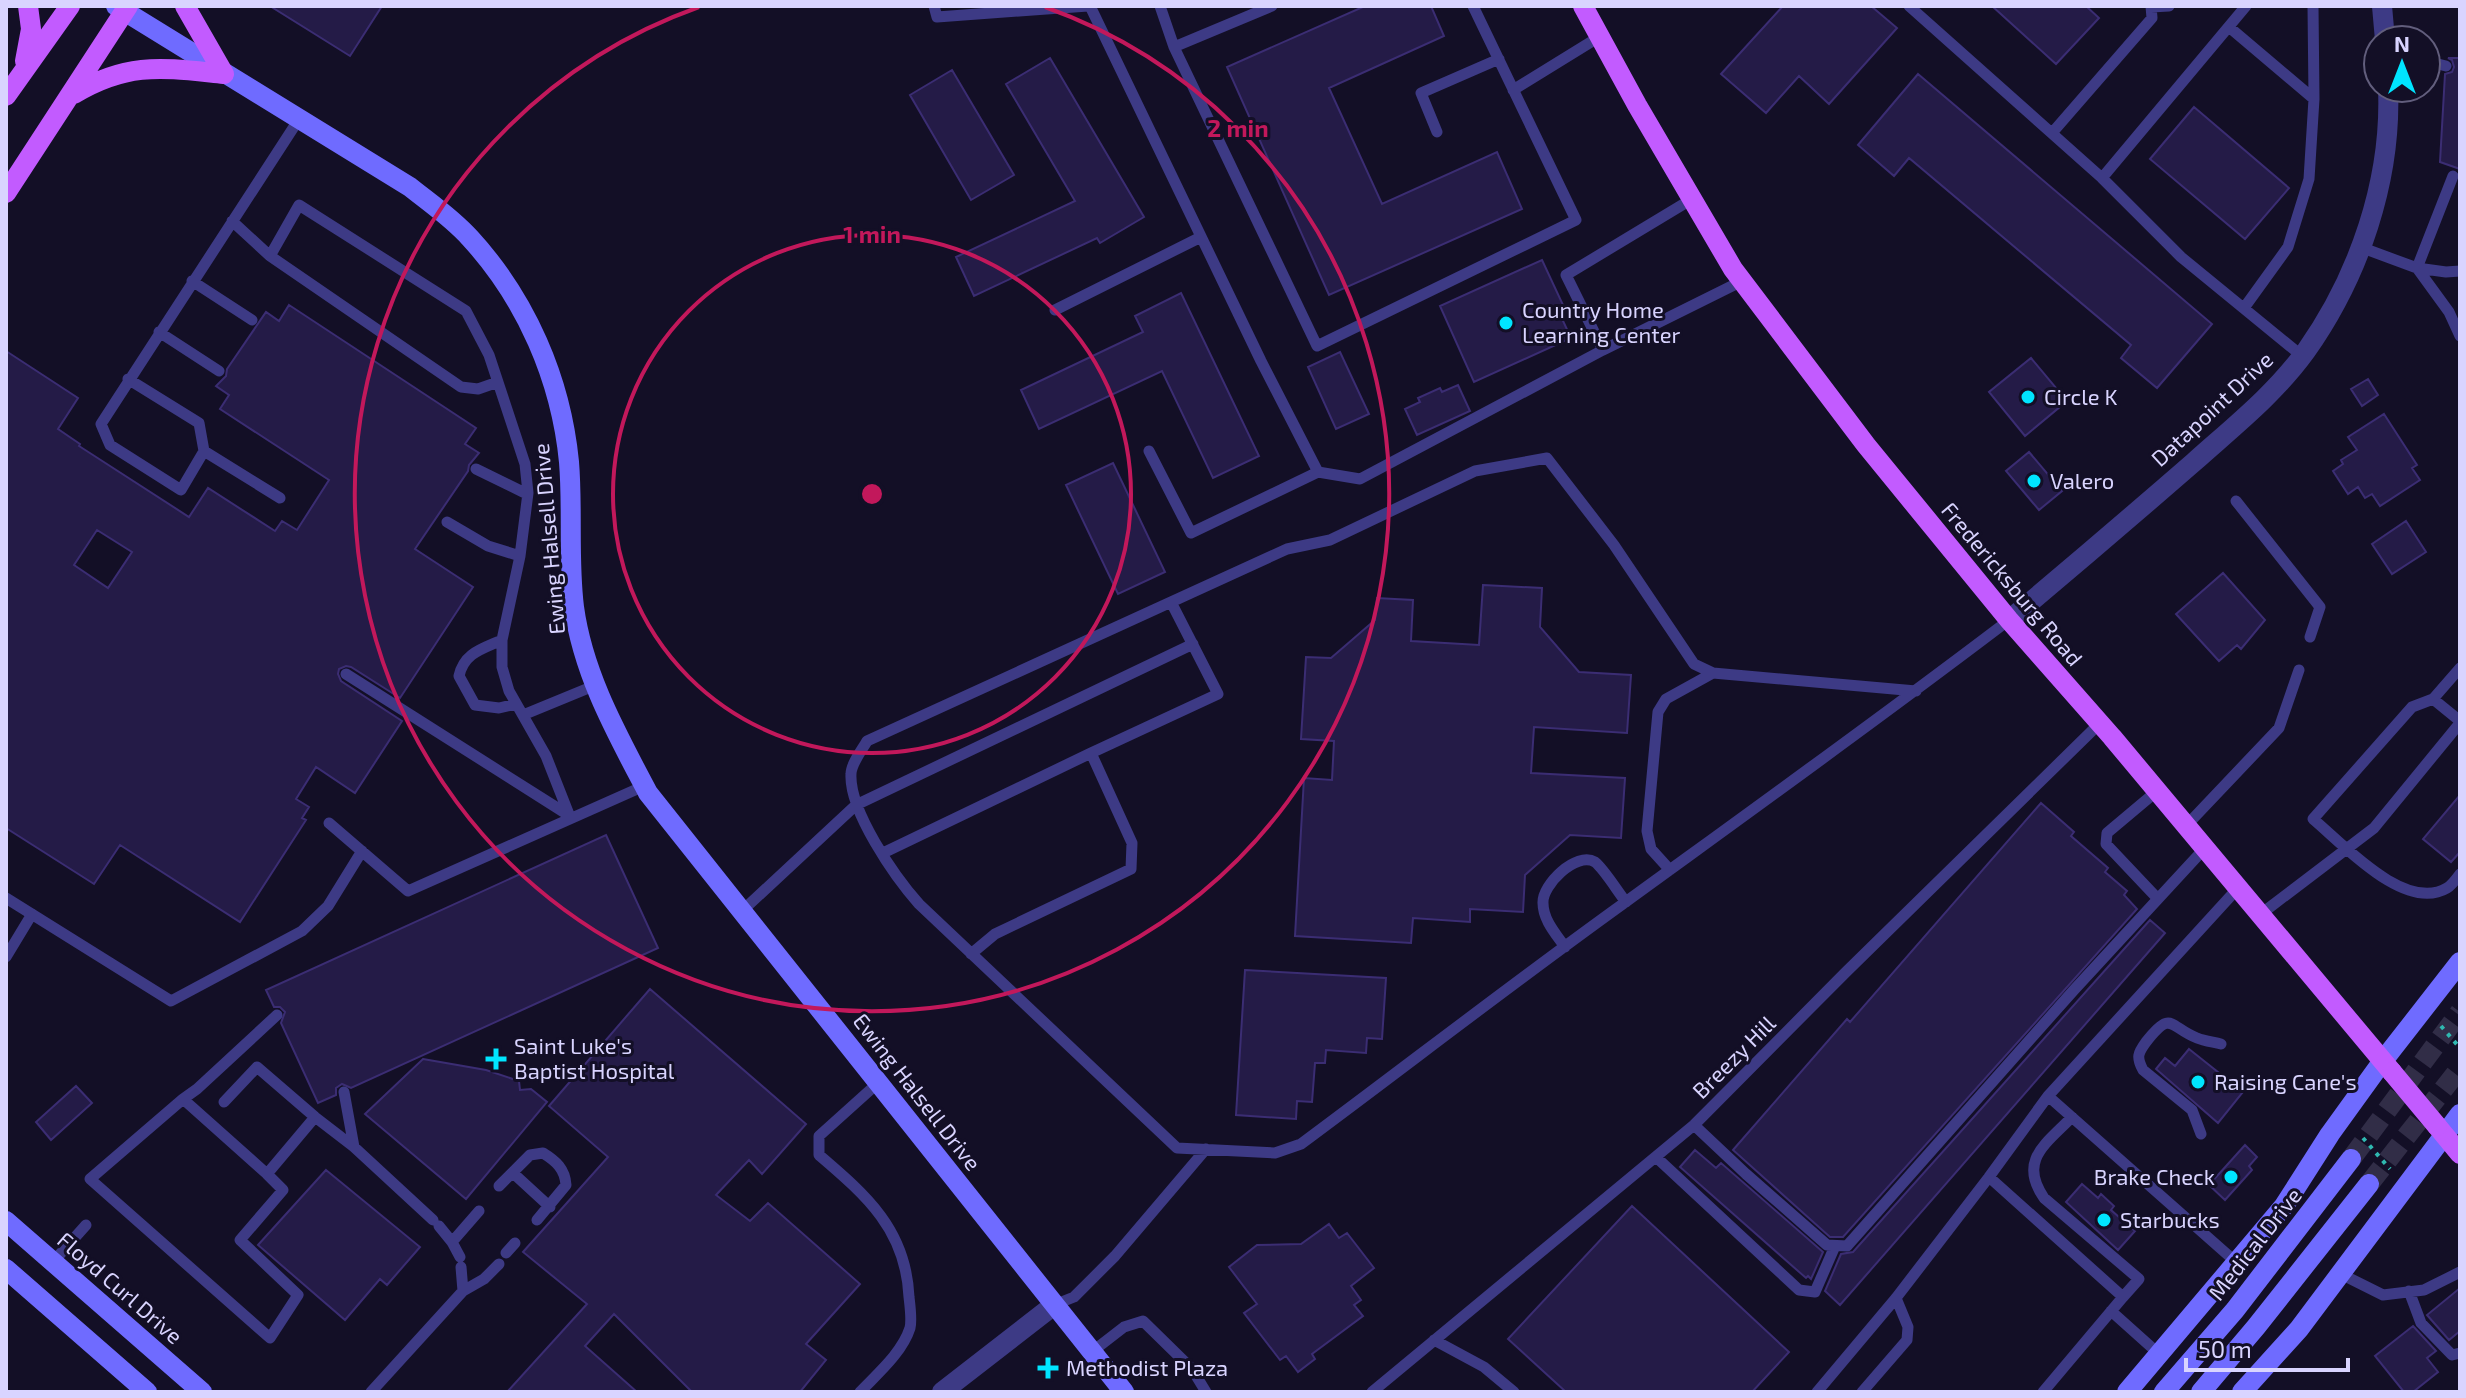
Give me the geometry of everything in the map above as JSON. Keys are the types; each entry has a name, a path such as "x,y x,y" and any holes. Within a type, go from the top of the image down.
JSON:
{"main road":[{"path":"23,68 31,29 28,6"},
{"path":"6,96 70,6"},
{"path":"185,6 224,74"},
{"name":"Fredericksburg Road","path":"1583,6 1733,269 1866,445 2009,620 2100,723 2460,1154"},
{"path":"6,193 123,8"},
{"path":"70,96 91,83 135,69 158,67 224,74"}],"street":[{"name":"Ewing Halsell Drive","path":"123,8 224,74 410,187 450,219 492,263 522,311 549,370 561,411 568,460 574,607 582,645 613,726 644,786 1124,1392"},
{"name":"Datapoint Drive","path":"2009,620 2255,408 2302,356 2333,308 2354,266 2376,199 2385,158 2387,104"},
{"path":"2127,1392 2284,1206 2460,962"},
{"path":"2242,1392 2299,1329 2440,1131 2460,1114"},
{"name":"Medical Drive","path":"2164,1392 2235,1310 2351,1159"},
{"path":"2201,1392 2369,1184"},
{"name":"Floyd Curl Drive","path":"6,1221 202,1392"},
{"path":"6,1269 147,1392"},
{"path":"952,1389 1054,1305"}],"lane":[{"path":"934,6 937,17 1089,6 1318,472"},
{"path":"1160,6 1174,47 1317,346 1576,220 1473,6"},
{"path":"1174,47 1272,6"},
{"path":"1909,6 2102,178 2181,257 2302,356"},
{"path":"2052,133 2152,18 2151,7 2169,6"},
{"path":"2102,178 2246,6"},
{"path":"2244,308 2288,247 2309,179 2314,99 2313,6"},
{"path":"2229,27 2314,99"},
{"path":"1513,90 1599,37"},
{"path":"1437,132 1421,93 1499,59"},
{"path":"2442,65 2446,66"},
{"path":"128,379 199,423 204,451 181,490 110,445 101,424 128,379 299,119"},
{"path":"2417,268 2453,176"},
{"path":"1603,350 1566,275 1692,199"},
{"path":"270,256 299,205 466,311 489,355 525,464 527,494 520,556 502,640 502,667 509,691 546,756 570,817"},
{"path":"232,221 270,256 461,387 478,389 498,382"},
{"path":"1055,310 1201,237"},
{"path":"2360,247 2417,268 2460,271"},
{"path":"2417,268 2449,312 2460,336"},
{"path":"192,281 252,320"},
{"path":"1149,451 1191,533 1318,472 1360,479 1603,350 1742,281"},
{"path":"159,332 219,371"},
{"path":"204,451 280,498"},
{"path":"1916,691 1713,673 1694,664 1614,545 1547,458 1475,471 1330,540 1287,549 867,741 851,772 856,805 897,878 927,913 1177,1148 1275,1153 1301,1144 1916,691 2009,620"},
{"path":"476,469 527,494"},
{"path":"2236,501 2320,607 2310,637"},
{"path":"447,522 488,546 520,556"},
{"path":"883,853 1218,694 1171,602"},
{"path":"502,640 471,654 461,664 459,676 475,705 499,708 516,704"},
{"path":"742,911 856,805 1193,644"},
{"path":"2460,668 2433,699 2412,707 2313,819 2379,875 2406,892 2426,893 2448,888 2460,874"},
{"path":"2186,826 2279,728 2299,670"},
{"path":"1670,870 1651,849 1647,831 1658,712 1666,699 1713,673"},
{"path":"346,674 570,817"},
{"path":"523,715 596,685"},
{"path":"2261,914 2374,828 2460,722 2433,699"},
{"name":"Breezy Hill","path":"1372,1392 1694,1125 2100,723"},
{"path":"971,954 995,934 1131,869 1132,843 1091,753"},
{"path":"329,823 408,891 644,786"},
{"path":"2157,791 2107,833 2106,844 2158,899"},
{"path":"1694,1125 1827,1245 1847,1246 2063,1002 2204,849"},
{"path":"6,898 171,1001 302,931 328,906 362,851"},
{"path":"1565,947 1545,918 1543,894 1549,882 1576,862 1594,862 1626,902"},
{"path":"1817,1392 1896,1298 2048,1096 2238,888"},
{"path":"6,957 32,914"},
{"path":"183,1099 283,1190 240,1240 298,1295 270,1338 90,1179 183,1099 197,1089 277,1015"},
{"path":"2201,1134 2192,1110 2143,1070 2138,1053 2158,1027 2167,1023 2175,1023 2194,1037 2221,1044"},
{"path":"224,1102 257,1067 354,1147 436,1223 452,1242 460,1262 463,1291"},
{"path":"860,1392 895,1354 910,1327 908,1280 896,1238 862,1192 819,1155 819,1136 879,1082"},
{"path":"344,1092 354,1147"},
{"path":"2048,1096 2237,1263"},
{"path":"267,1174 315,1117"},
{"path":"2043,1392 2139,1279 2044,1198 2035,1185 2034,1157 2072,1117"},
{"path":"1054,1305 1074,1297 1105,1266 1206,1149"},
{"path":"499,1186 530,1155 543,1153 555,1160 566,1175 566,1185 537,1220"},
{"path":"1657,1158 1799,1290 1815,1292 1835,1246"},
{"path":"513,1173 550,1207"},
{"path":"1989,1177 2123,1297"},
{"path":"452,1242 479,1211"},
{"path":"53,1262 86,1225"},
{"path":"506,1253 515,1243"},
{"path":"371,1392 463,1291 484,1279 499,1264"},
{"path":"2341,1274 2383,1295 2424,1290 2460,1272"},
{"path":"2409,1291 2421,1323 2452,1355 2460,1353"},
{"path":"1862,1392 1907,1340 1908,1327 1896,1298"},
{"path":"2111,1311 2159,1354"},
{"path":"1093,1351 1124,1327 1143,1321 1192,1369 1206,1392"},
{"path":"1434,1340 1484,1367 1514,1392"}],"path":[{"path":"2441,1026 2460,1048"},
{"path":"2363,1138 2390,1169"}],"building":[{"path":"270,6 382,6 350,56"},
{"path":"1365,6 1431,6 1444,36 1329,88 1382,204 1497,152 1522,209 1329,295 1227,67"},
{"path":"1783,6 1871,6 1897,28 1829,104 1799,76 1766,113 1721,74"},
{"path":"1992,6 2086,6 2099,18 2056,64"},
{"path":"1050,58 1144,217 1100,243 1097,238 974,296 956,257 1075,201 1006,84"},
{"path":"2448,58 2460,58 2460,169 2440,162 2445,74 2452,72 2454,67"},
{"path":"952,70 1014,175 971,200 910,95"},
{"path":"1918,74 2212,324 2157,388 2121,358 2131,345 1909,158 1894,176 1858,145"},
{"path":"2194,107 2289,188 2245,239 2150,159"},
{"name":"Country Home Learning Center","path":"1542,260 1563,305 1557,308 1571,338 1474,382 1440,306"},
{"path":"1181,293 1259,456 1213,478 1162,371 1039,429 1021,390 1143,332 1135,316"},
{"path":"289,305 476,428 465,444 479,453 415,549 473,587 400,698 351,667 339,669 341,681 402,721 355,793 316,767 296,799 309,807 302,818 306,820 240,922 120,845 94,884 6,828 6,351 78,398 58,429 79,446 189,517 208,488 275,531 282,521 297,530 329,480 220,409 229,395 216,386 226,376 227,369 266,312 279,321","holes":["97,530 132,552 108,588 74,565"]},
{"path":"1340,352 1369,414 1336,429 1308,367"},
{"name":"Circle K","path":"2031,358 2067,401 2025,436 1989,392"},
{"path":"2368,379 2378,395 2362,406 2351,389"},
{"path":"1458,385 1470,411 1417,435 1405,409 1420,402 1418,398 1440,388 1442,392"},
{"path":"2384,414 2417,465 2412,468 2420,480 2380,506 2372,494 2365,498 2358,487 2348,494 2333,471 2343,464 2341,460 2357,450 2348,437"},
{"name":"Valero","path":"2029,452 2062,491 2039,510 2006,471"},
{"path":"1113,463 1165,572 1118,594 1066,485"},
{"path":"2406,521 2426,552 2392,574 2372,544"},
{"path":"2223,573 2265,620 2241,649 2237,645 2219,661 2176,614"},
{"path":"1483,585 1542,588 1540,627 1579,672 1631,675 1627,733 1534,727 1531,773 1625,778 1621,838 1570,835 1525,875 1523,912 1470,909 1470,922 1413,918 1411,943 1295,936 1304,778 1332,780 1334,741 1301,739 1306,657 1331,658 1375,620 1377,598 1413,600 1411,641 1479,645"},
{"path":"2460,795 2460,852 2451,862 2423,839"},
{"path":"2041,803 2074,832 2071,836 2108,868 2105,872 2127,891 2124,895 2137,909 1843,1237 1830,1237 1733,1150 1847,1019 1850,1022"},
{"path":"606,835 658,948 351,1088 342,1084 336,1088 336,1095 318,1103 281,1023 285,1012 280,1007 274,1007 266,990"},
{"path":"2150,920 2165,933 1840,1305 1825,1291 1841,1254 1853,1252"},
{"path":"1245,970 1386,978 1382,1039 1367,1038 1366,1053 1326,1050 1325,1063 1315,1063 1312,1102 1297,1101 1296,1119 1236,1115"},
{"path":"650,989 806,1124 762,1174 749,1160 716,1195 750,1221 768,1203 860,1284 806,1344 826,1360 800,1392 692,1392 614,1314 585,1346 637,1392 507,1392 587,1304 523,1252 608,1157 549,1106"},
{"name":"Raising Cane's","path":"2189,1049 2243,1092 2218,1123 2156,1069 2165,1058 2175,1066"},
{"path":"423,1059 486,1070 519,1081 520,1090 531,1089 547,1102 466,1199 365,1114"},
{"path":"76,1086 92,1103 51,1140 36,1122"},
{"name":"Brake Check","path":"2245,1145 2257,1157 2249,1166 2252,1170 2225,1200 2209,1185"},
{"path":"1695,1150 1716,1168 1721,1163 1823,1252 1811,1279 1806,1278 1680,1167"},
{"path":"326,1170 420,1247 387,1285 380,1279 345,1320 258,1245"},
{"name":"Starbucks","path":"2082,1184 2098,1198 2101,1194 2114,1206 2111,1210 2135,1231 2118,1250 2066,1202"},
{"path":"1632,1206 1789,1352 1752,1392 1566,1392 1508,1339"},
{"path":"1329,1224 1339,1238 1347,1233 1374,1268 1351,1286 1361,1300 1354,1305 1363,1316 1312,1354 1315,1359 1298,1372 1286,1356 1280,1360 1244,1313 1257,1304 1229,1267 1257,1245 1301,1244"},
{"path":"2460,1288 2460,1331 2449,1340 2427,1315"},
{"path":"2413,1326 2436,1351 2427,1358 2438,1372 2413,1392 2404,1392 2375,1356"}],"tunnel":[{"path":"2351,1159 2460,1012"},
{"path":"2369,1184 2460,1068"}],"place":[{"name":"Country Home Learning Center","path":"1506,323"},
{"name":"Circle K","path":"2028,397"},
{"name":"Valero","path":"2034,481"},
{"name":"Saint Luke's Baptist Hospital","path":"496,1059"},
{"name":"Raising Cane's","path":"2198,1082"},
{"name":"Brake Check","path":"2231,1177"},
{"name":"Starbucks","path":"2104,1220"},
{"name":"Methodist Plaza","path":"1048,1368"}]}
